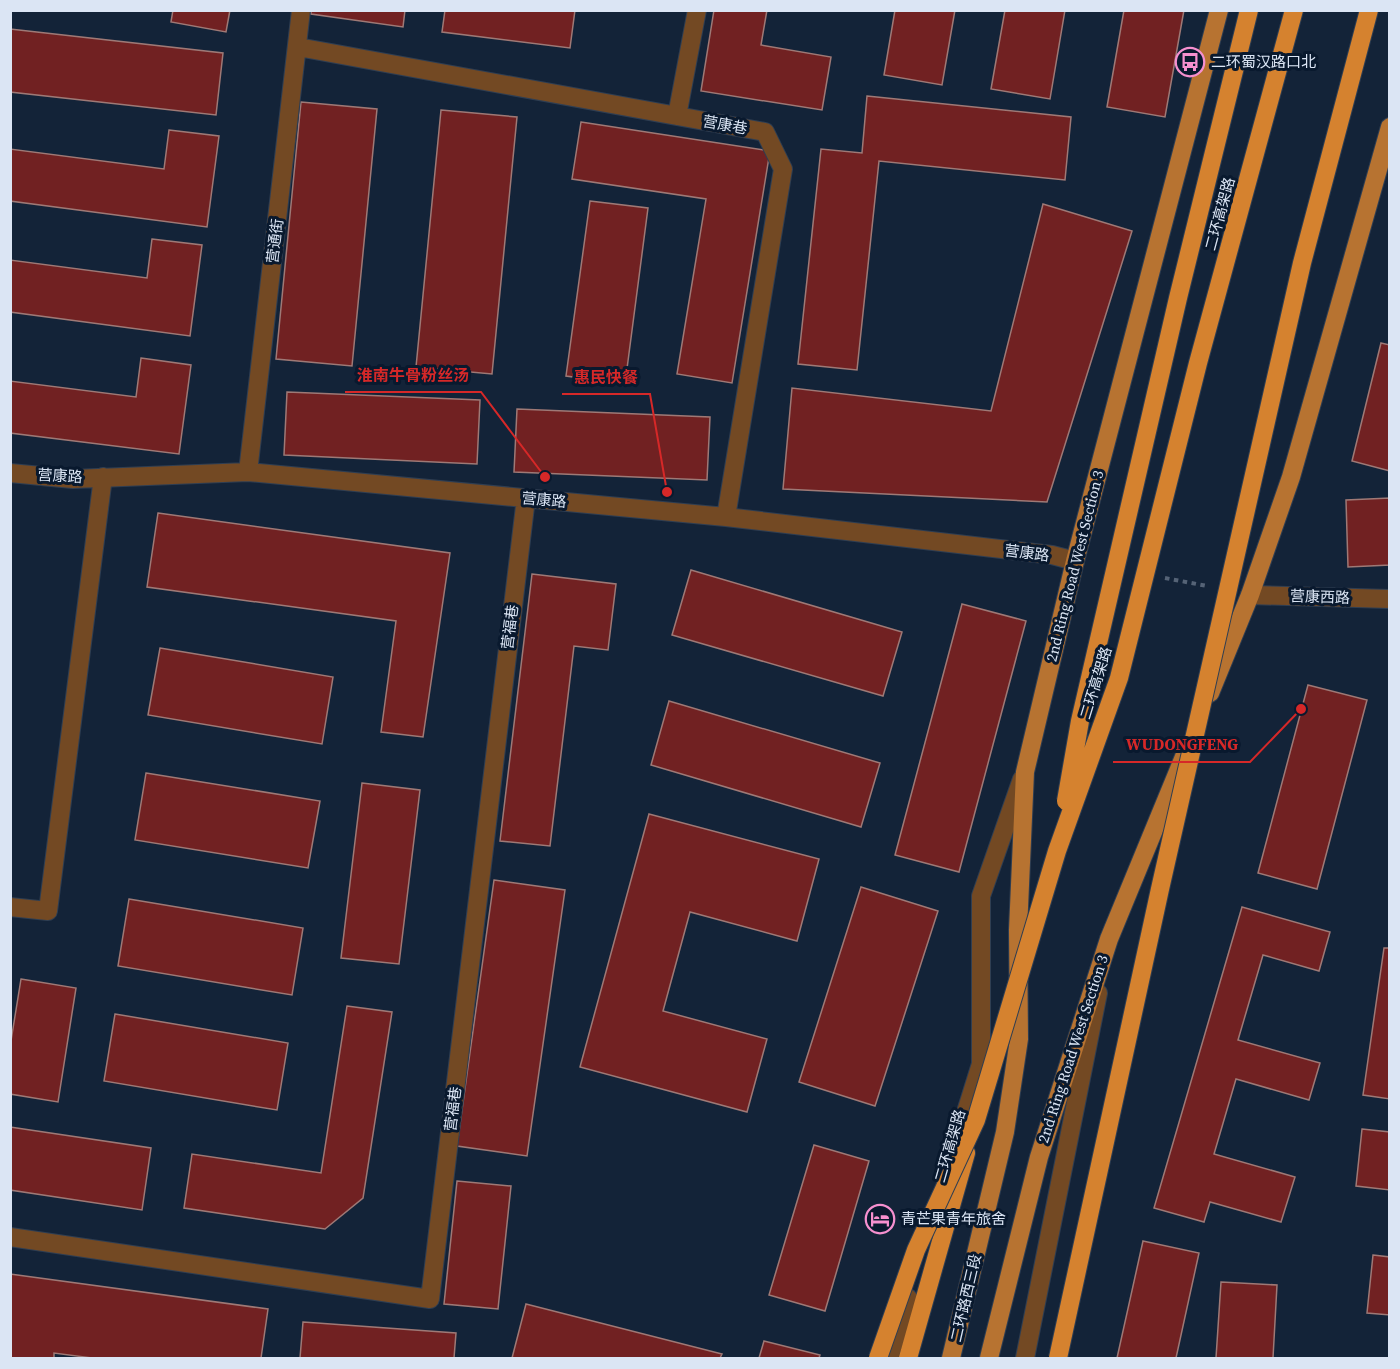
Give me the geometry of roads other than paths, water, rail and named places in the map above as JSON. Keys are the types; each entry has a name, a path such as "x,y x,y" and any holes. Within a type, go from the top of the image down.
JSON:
{"highway":[{"path":"1058,851 1080,721 1178,298 1249,10"},
{"name":"二环高架路","path":"908,1359 976,1120 1058,851 1119,678 1198,363 1294,10"},
{"path":"1058,1359 1163,877 1299,274 1369,10"},
{"path":"878,1359 916,1250 976,1120"}],"main road":[{"name":"2nd Ring Road West Section 3","path":"1005,1132 1019,1039 1018,930 1025,772 1076,561 1219,10"},
{"name":"2nd Ring Road West Section 3","path":"989,1359 1039,1157 1109,939 1250,595 1291,477 1389,127"},
{"name":"二环路西三段","path":"951,1359 1005,1132"}],"street":[{"name":"营通街","path":"248,472 301,10"},
{"path":"677,116 697,10"},
{"name":"营康巷","path":"298,47 765,132 783,170 726,517"},
{"name":"营康路","path":"10,473 73,478 248,472 726,517 1052,555 1076,561"},
{"path":"10,907 48,911 103,477"},
{"name":"营福巷","path":"10,1237 430,1299 526,498"},
{"name":"营康西路","path":"1250,595 1389,600"},
{"path":"889,1359 981,1064 981,896 1025,772"},
{"path":"1024,1359 1109,939"}],"place":[{"name":"二环蜀汉路口北","path":"1190,62"},
{"name":"淮南牛骨粉丝汤","path":"545,477"},
{"name":"惠民快餐","path":"667,492"},
{"name":"WUDONGFENG","path":"1301,709"},
{"name":"青芒果青年旅舍","path":"880,1219"}]}
